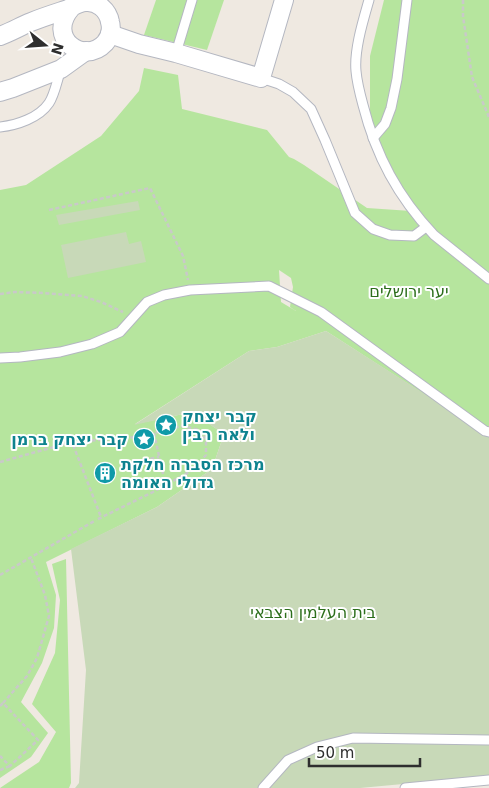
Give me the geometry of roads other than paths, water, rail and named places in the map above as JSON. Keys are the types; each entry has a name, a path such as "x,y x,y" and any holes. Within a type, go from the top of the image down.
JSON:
{"street":[{"path":"110,34 261,78 284,0"},
{"path":"0,36 38,19 85,2 100,6 110,18 110,34 107,41 101,47 86,51 72,47 63,35 62,28 63,20 71,8"},
{"path":"0,92 60,69 86,51"}],"lane":[{"path":"176,53 192,0"},
{"path":"369,0 358,42 355,71 366,118 382,161 397,188 434,235 489,279"},
{"path":"373,138 385,124 391,108 397,79 407,0"},
{"path":"0,127 23,121 39,113 49,103 60,69"},
{"path":"261,78 279,84 293,92 311,109 356,213 373,229 390,235 414,236 426,226"},
{"path":"0,358 60,352 92,344 120,332 146,302 164,295 190,290 269,286 321,312 485,431 489,432"},
{"path":"263,788 288,760 317,747 353,738 489,740"},
{"path":"405,788 489,780"}],"place":[{"name":"קבר יצחק ולאה רבין","path":"166,425"},
{"name":"קבר יצחק ברמן","path":"144,439"},
{"name":"מרכז הסברה חלקת גדולי האומה","path":"105,473"}],"park label":[{"name":"יער ירושלים","path":"409,291"},
{"name":"בית העלמין הצבאי","path":"313,612"}]}
